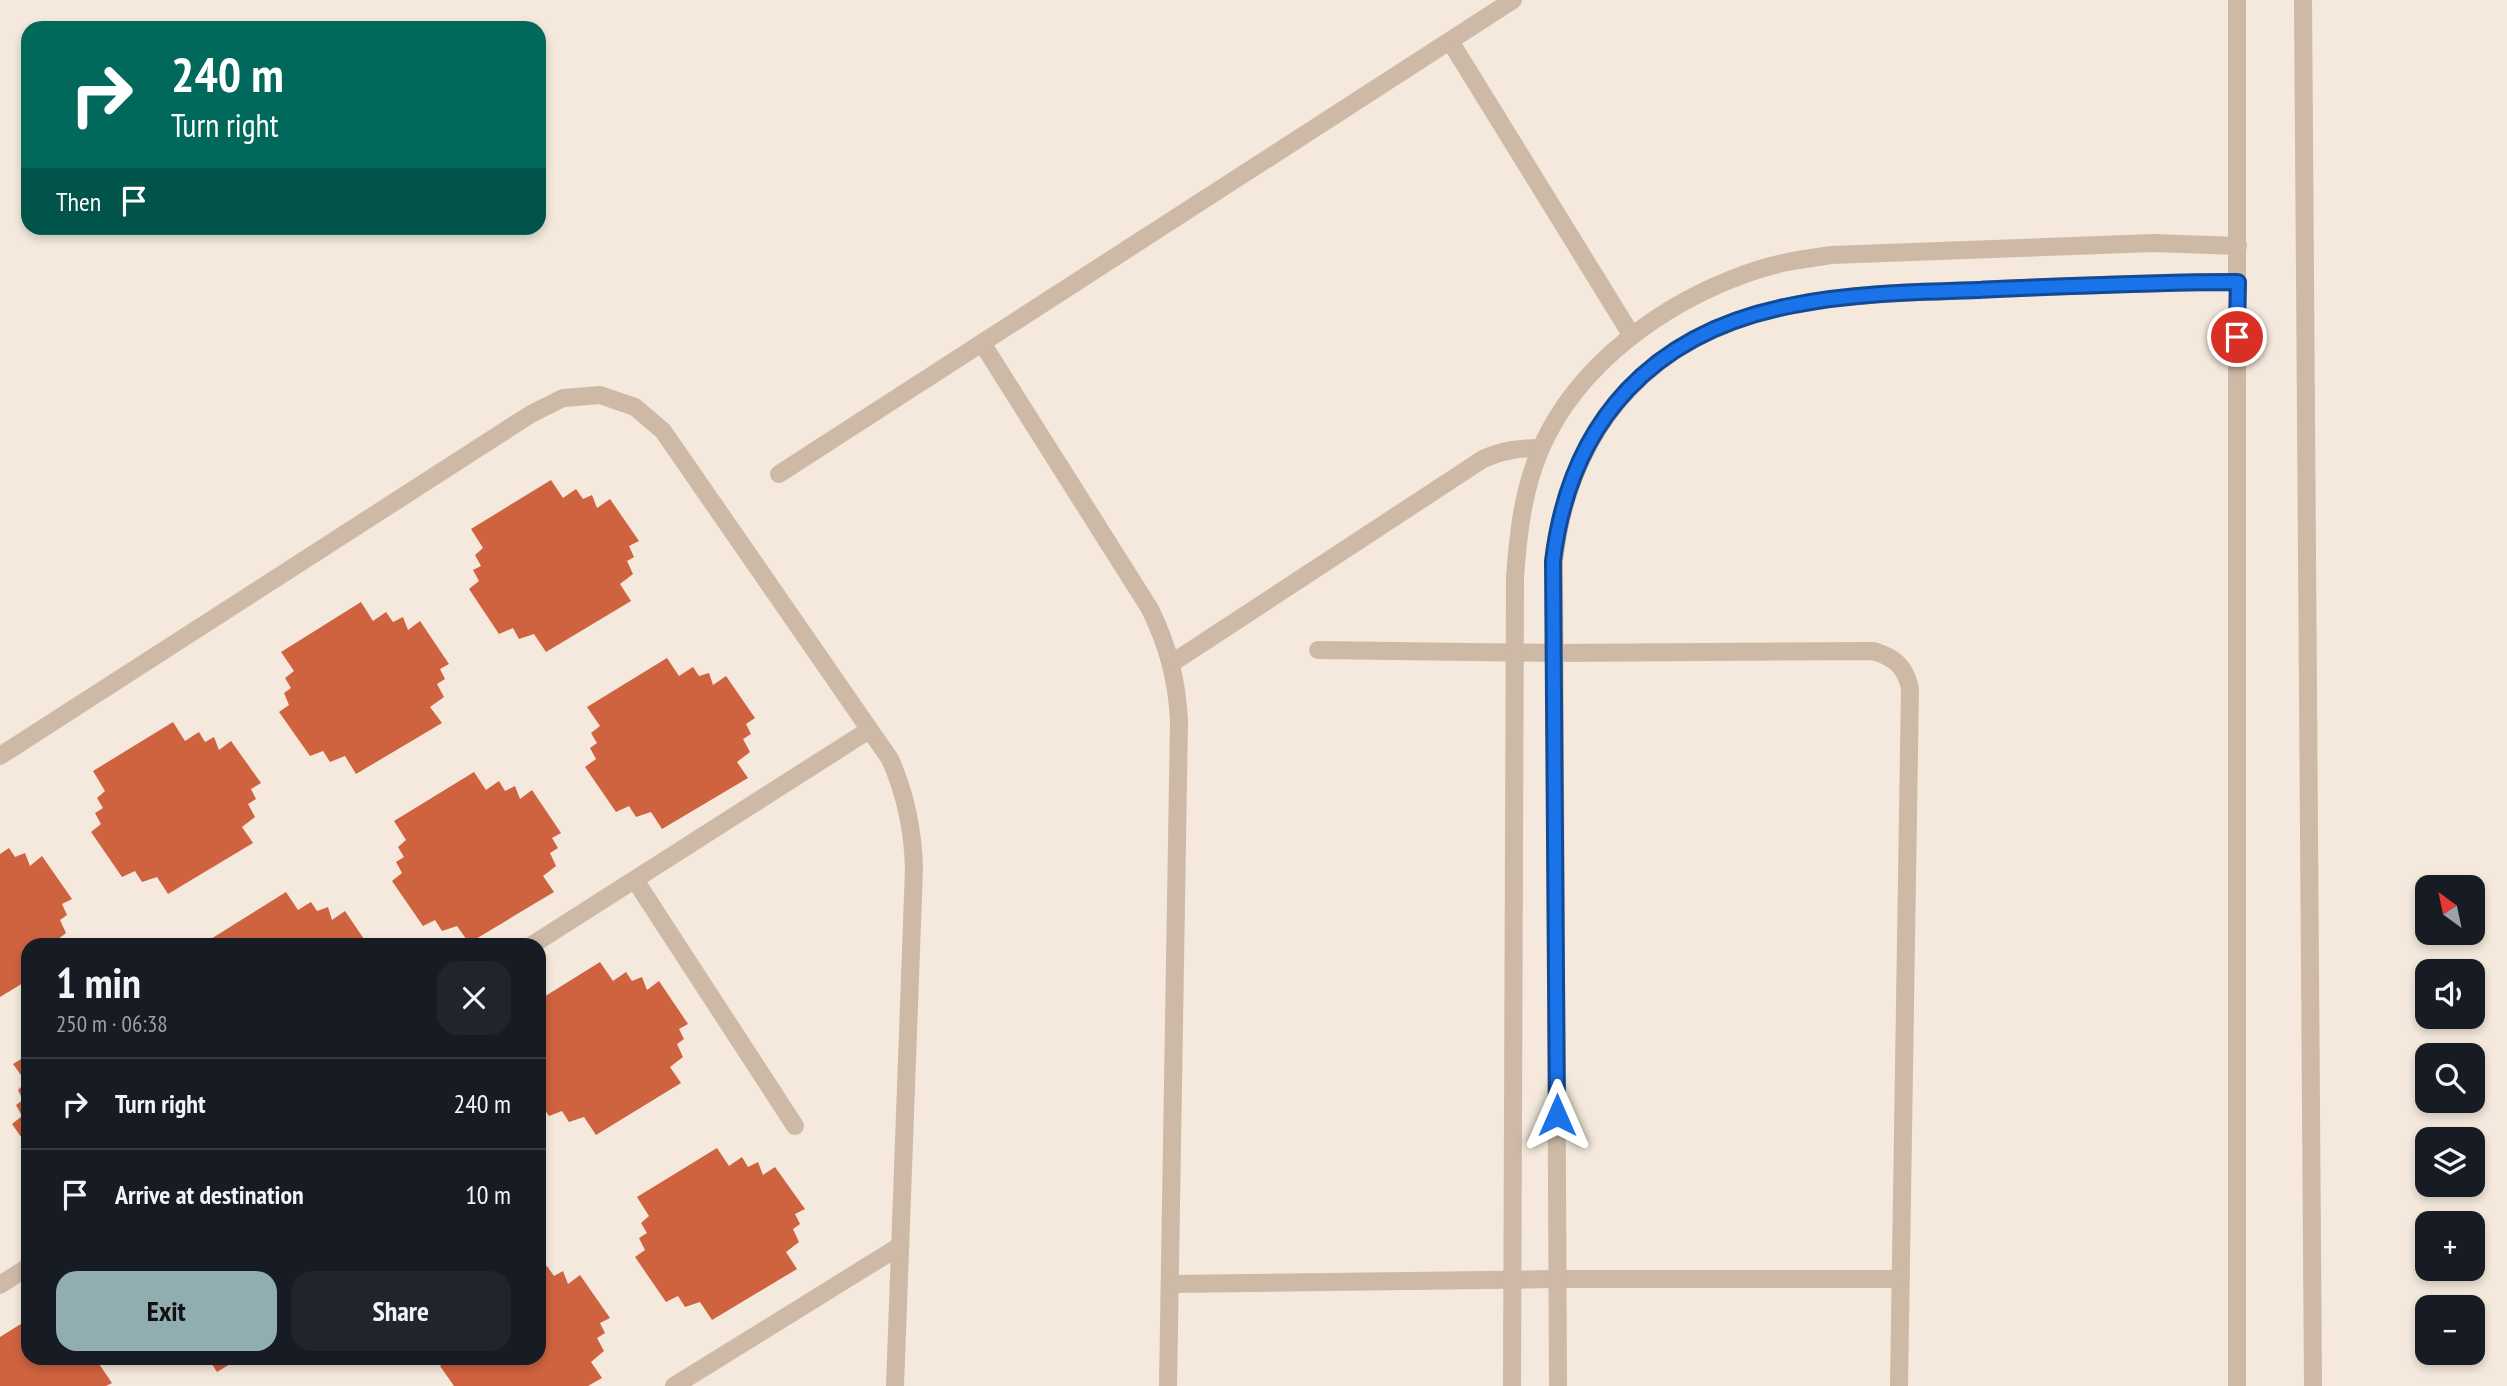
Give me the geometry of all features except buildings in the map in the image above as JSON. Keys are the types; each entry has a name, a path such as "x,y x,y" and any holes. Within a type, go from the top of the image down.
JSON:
{"street":[{"path":"779,474 1513,0"},
{"path":"2237,0 2237,1386"},
{"path":"2303,0 2313,1386"},
{"path":"1450,41 1632,336"},
{"path":"1512,1386 1518,534 1526,491 1541,449 1558,416 1604,360 1632,336 1711,288 1750,272 1790,261 1831,255 2154,243 2238,246"},
{"path":"1558,1386 1553,561 1565,495 1593,435 1612,407 1635,382 1662,359 1691,340 1723,325 1792,305 1881,294 2143,283 2238,282"},
{"path":"982,343 1150,609 1172,663 1176,682 1178,721 1168,1386"},
{"path":"0,755 531,414 563,398 600,395 635,407 663,431 890,759 909,812 913,841 895,1386"},
{"path":"1172,663 1483,459 1509,450 1541,449"},
{"path":"1318,650 1554,653 1872,651 1887,655 1900,664 1907,675 1910,688 1899,1386"},
{"path":"543,938 869,730"},
{"path":"635,880 795,1126"},
{"path":"674,1386 900,1246"},
{"path":"0,1285 21,1272"},
{"path":"1170,1284 1558,1279 1901,1279"}],"route":[{"path":"1557,1115 1553,561 1565,495 1593,435 1612,407 1648,370 1691,340 1723,325 1757,314 1829,299 1881,294 2156,282 2238,282 2237,337"}]}
